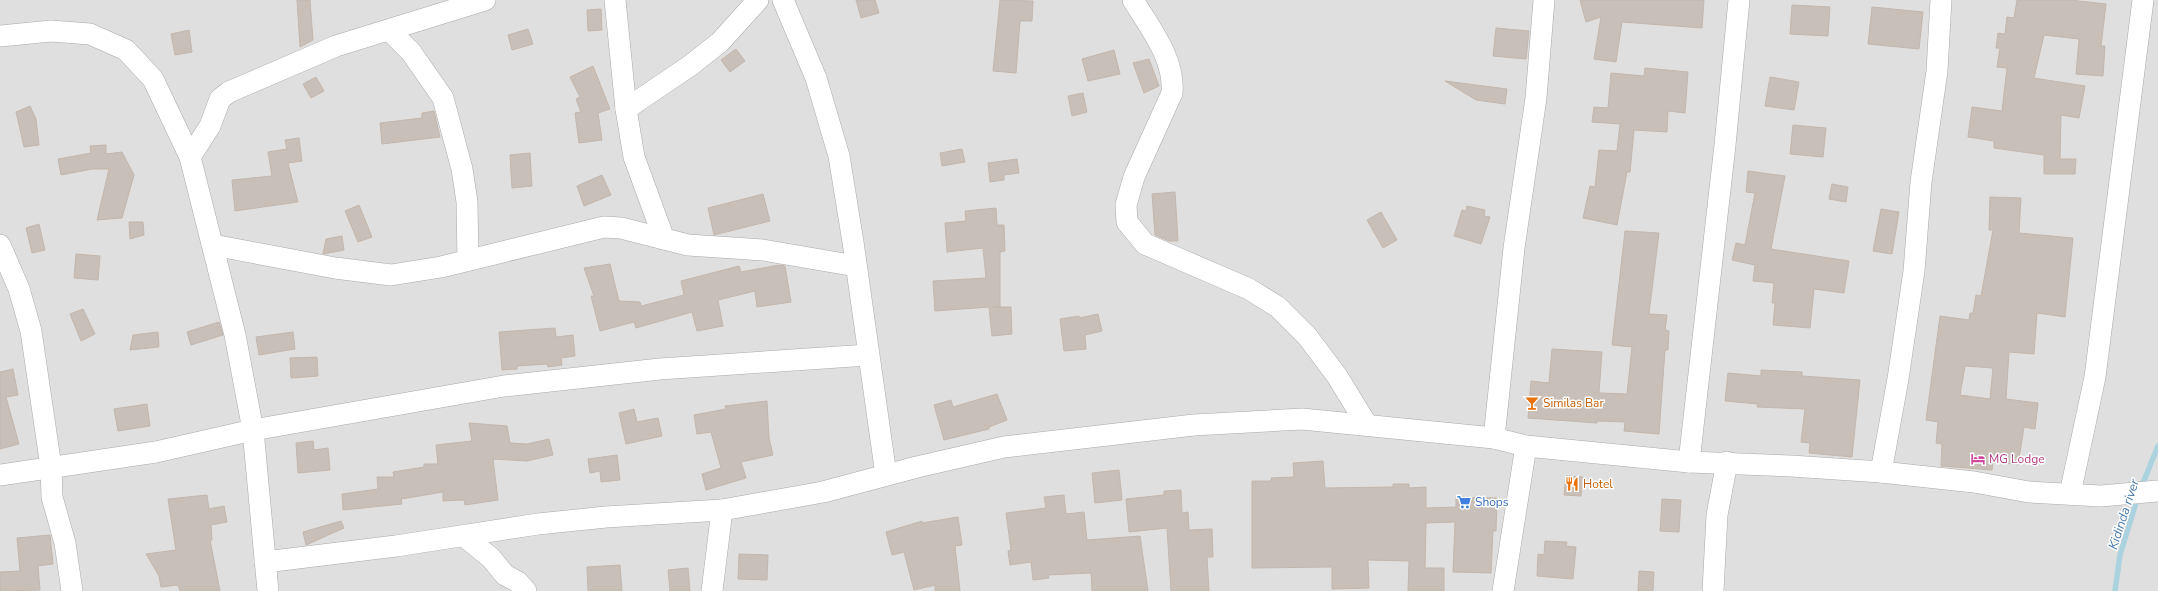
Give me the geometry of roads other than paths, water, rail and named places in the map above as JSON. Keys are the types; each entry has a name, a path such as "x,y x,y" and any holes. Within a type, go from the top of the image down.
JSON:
{"street":[{"path":"190,157 210,126 220,99 229,92 336,46 485,0"},
{"path":"615,0 626,109 634,157 664,239"},
{"path":"626,109 691,65 720,42 758,0"},
{"path":"783,0 816,78 836,144 856,266 886,475"},
{"path":"1133,0 1160,45 1173,79 1172,93 1134,177 1126,205 1127,222 1145,244 1249,289 1278,307 1307,336 1337,376 1367,425"},
{"path":"1494,438 1514,248 1536,98 1544,0"},
{"path":"1689,462 1725,145 1739,0"},
{"path":"1881,472 1898,379 1914,271 1921,182 1937,71 1941,0"},
{"path":"2070,494 2095,377 2143,0"},
{"path":"389,30 411,52 443,98 462,169 467,202 468,260"},
{"path":"0,36 51,31 90,34 126,50 153,79 190,157 213,245 234,335 253,430 268,591"},
{"path":"213,245 335,268 391,275 441,267 604,227 621,228 688,244 763,250 856,266"},
{"path":"0,245 19,289 31,331 51,467 52,497 65,543 72,591"},
{"path":"0,475 156,452 253,430 504,386 660,369 868,354"},
{"path":"265,562 464,536 538,524 606,517 722,510 823,492 886,475 1004,447 1194,425 1302,418 1494,438 1526,446 1689,462 1727,462 1881,472 1974,482 2029,492 2101,496 2158,491"},
{"path":"1504,591 1526,446"},
{"path":"1713,591 1717,515 1727,462"},
{"path":"712,591 722,510"},
{"path":"464,536 491,558 505,575 518,582 526,591"}],"waterway":[{"name":"Kidinda river","path":"2141,488 2158,446"},
{"name":"Kidinda river","path":"2115,591 2120,555 2138,496"}],"place":[{"name":"Similas Bar","path":"1532,403"},
{"name":"MG Lodge","path":"1978,459"},
{"name":"Hotel","path":"1572,484"},
{"name":"Shops","path":"1464,502"}]}
